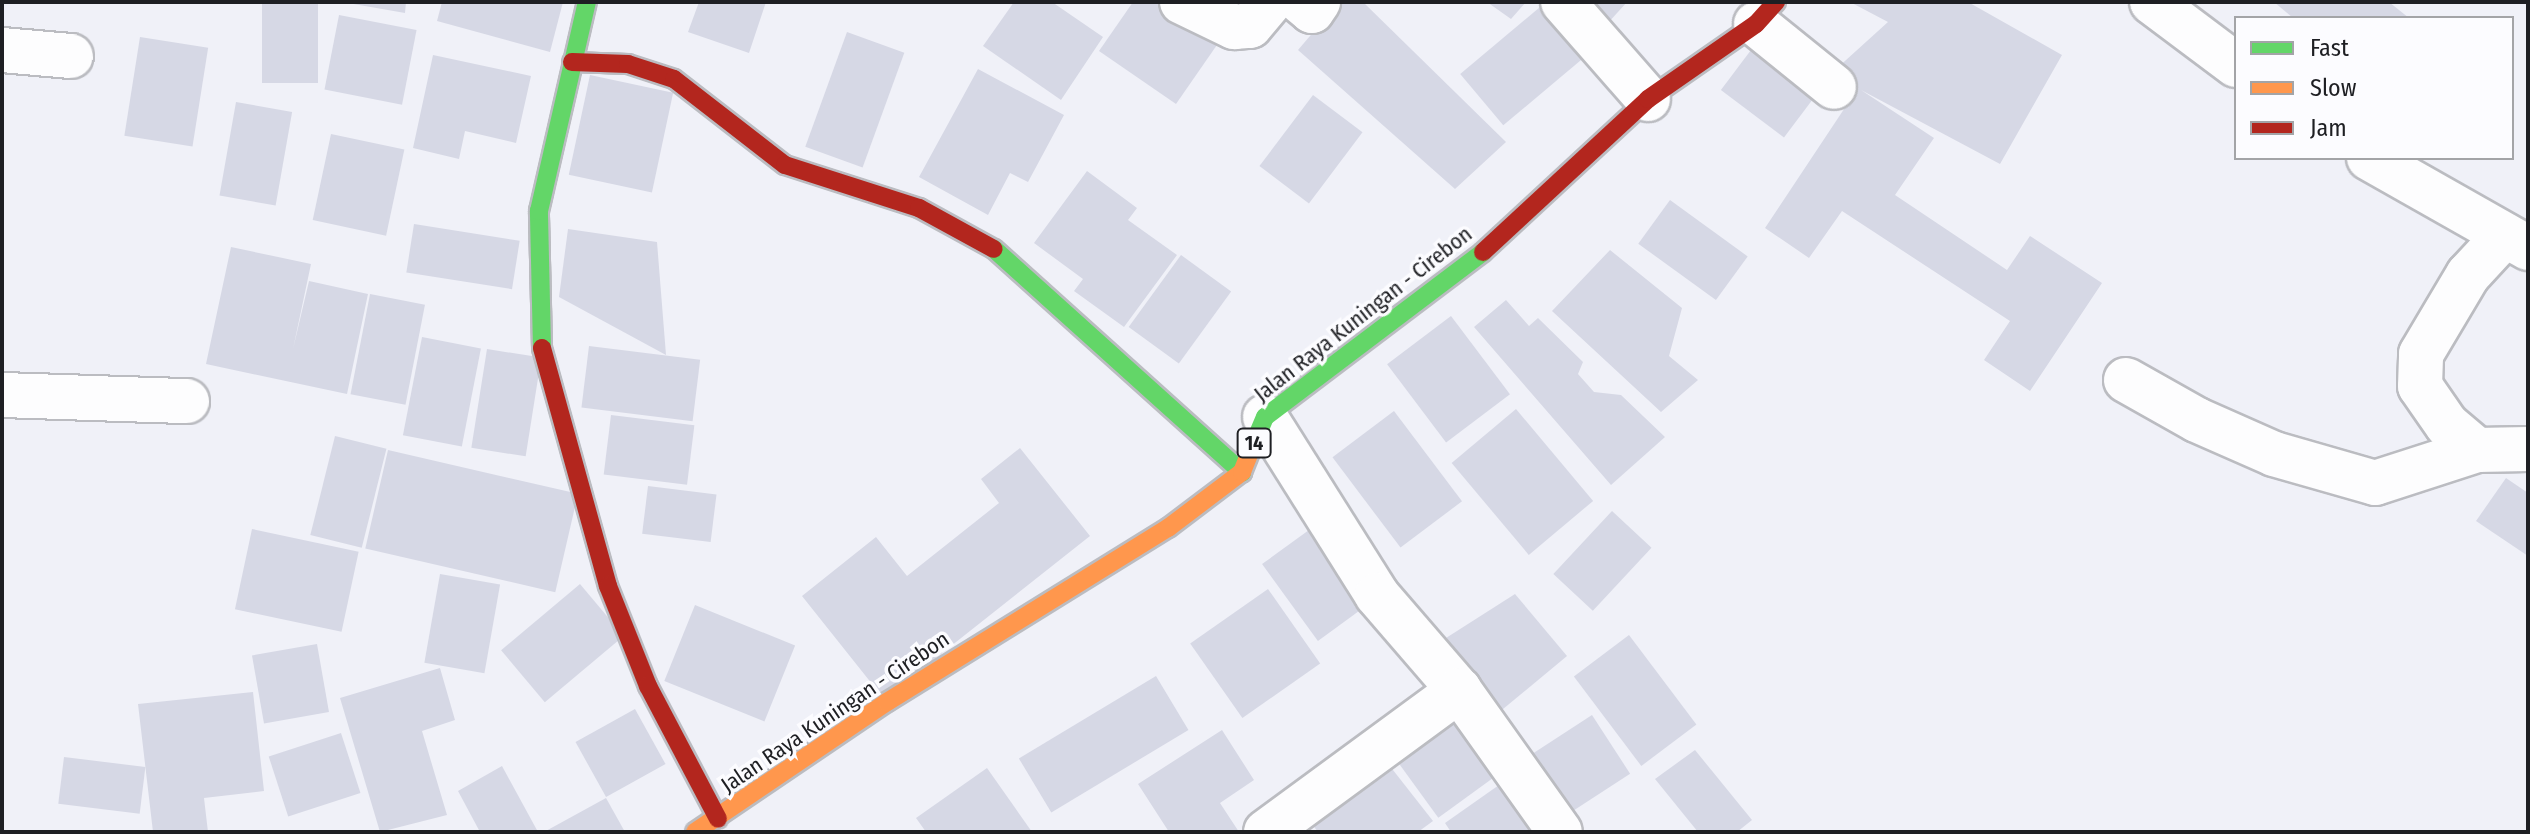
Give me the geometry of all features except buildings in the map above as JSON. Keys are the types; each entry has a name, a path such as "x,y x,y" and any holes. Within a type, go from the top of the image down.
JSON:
{"main road":[{"path":"587,2 539,211 539,336 564,442 608,586 648,686 718,819"},
{"name":"Jalan Raya Kuningan - Cirebon","path":"695,832 887,702 1168,528 1242,472 1265,417 1493,244 1648,99 1766,13"},
{"path":"572,62 628,64 674,79 701,95 785,165 919,208 1003,254 1242,472"}],"street":[{"path":"1182,2 1234,27 1250,26 1270,2"},
{"path":"1301,2 1312,11 1318,2"},
{"path":"1563,2 1648,99"},
{"path":"2152,2 2234,64"},
{"path":"1766,13 1834,87"},
{"path":"2,50 71,56"},
{"path":"2373,160 2517,242 2468,275 2421,354 2420,386 2447,425 2477,450"},
{"path":"2126,380 2274,454 2375,483 2477,450 2528,449"},
{"path":"2,395 187,401"},
{"path":"1265,417 1377,595 1459,690 1560,832"},
{"path":"1266,832 1459,690"}],"traffic: fast":[{"path":"542,348 539,211 587,2"},
{"path":"994,249 1242,472"},
{"path":"1251,450 1265,417 1483,252"}],"traffic: slow":[{"path":"695,832 887,702 1168,528 1242,472 1251,450"}],"traffic: jam":[{"path":"1483,252 1648,99 1756,24 1776,2"},
{"path":"572,62 628,64 674,79 785,165 919,208 994,249"},
{"path":"542,348 608,586 648,686 718,819"}]}
